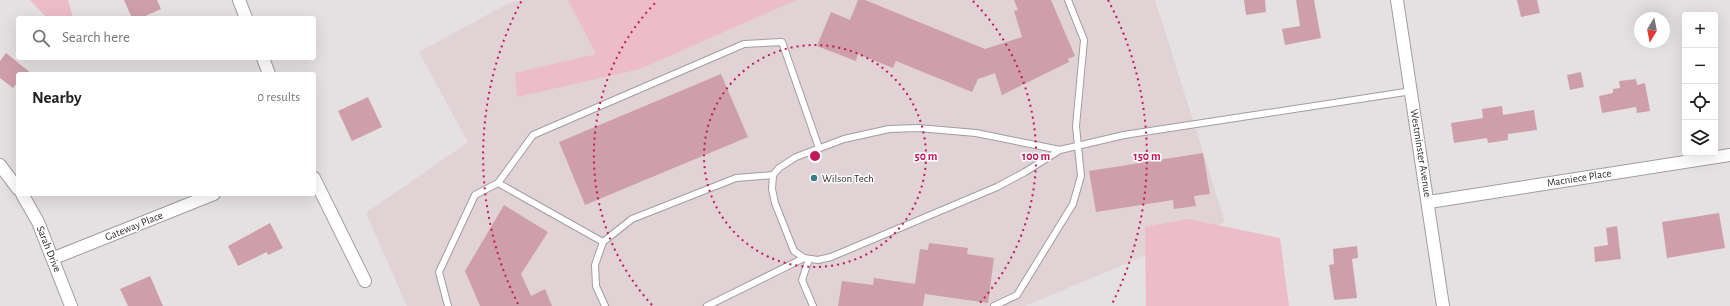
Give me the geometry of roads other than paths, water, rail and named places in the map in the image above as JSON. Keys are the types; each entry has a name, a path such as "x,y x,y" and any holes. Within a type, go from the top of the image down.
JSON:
{"street":[{"path":"239,0 245,16"},
{"name":"Westminster Avenue","path":"1397,0 1429,202 1443,306"},
{"path":"264,60 268,72"},
{"name":"Macniece Place","path":"1429,202 1730,154"},
{"path":"0,165 16,186"},
{"path":"316,182 365,281"},
{"name":"Sarah Drive","path":"23,196 38,222 54,258 72,306"},
{"name":"Gateway Place","path":"54,258 209,196"}],"lane":[{"path":"994,306 1016,295 1073,204 1081,176 1076,126 1084,40 1068,0"},
{"path":"448,306 438,272 475,195 498,183 533,135 744,44 782,42 819,148"},
{"path":"1060,150 976,133 918,128 889,130 844,138 819,148 779,168 773,175 772,190 775,203 794,251 807,258 818,260 831,257 998,187 1060,150 1124,135 1412,91"},
{"path":"605,306 596,286 595,265 603,242 632,219 736,178 773,175"},
{"path":"498,183 603,242"},
{"path":"707,306 807,258"},
{"path":"807,258 802,280 813,306"}],"place":[{"name":"Wilson Tech","path":"814,178"}]}
